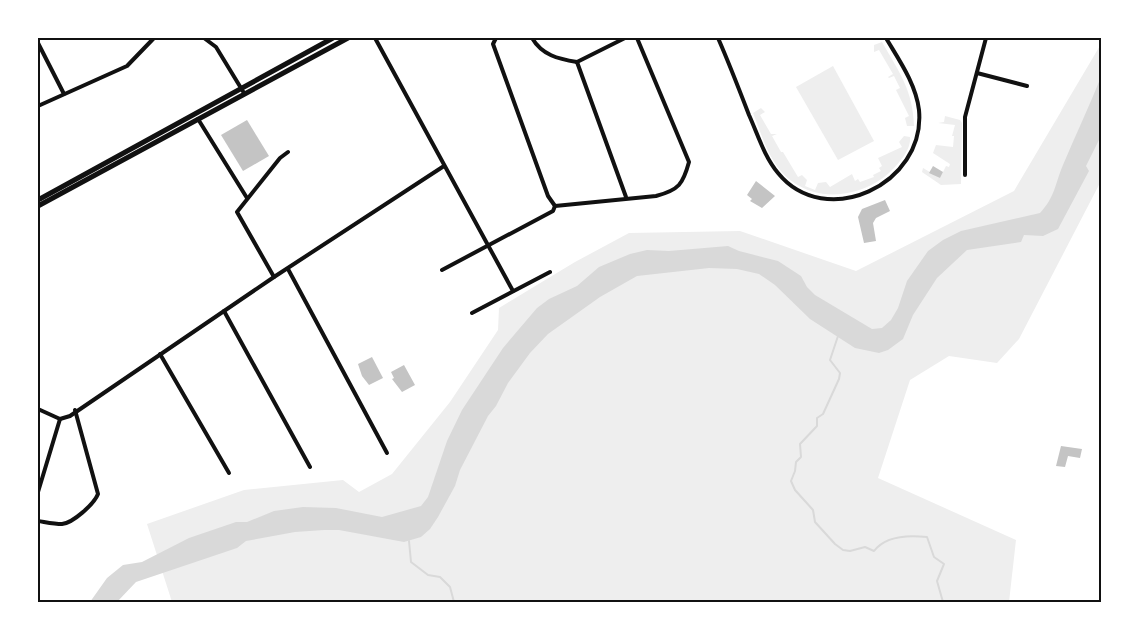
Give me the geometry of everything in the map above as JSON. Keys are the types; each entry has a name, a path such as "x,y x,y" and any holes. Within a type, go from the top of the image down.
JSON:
{"main road":[{"path":"38,200 242,91 333,38"},
{"path":"242,91 348,38"},
{"path":"38,206 196,116"}],"street":[{"path":"38,106 126,66 154,38"},
{"path":"204,38 216,47 242,91"},
{"path":"375,38 513,291"},
{"path":"496,38 493,44 496,53 548,196 555,206"},
{"path":"532,38 537,47 556,59 577,62 625,38"},
{"path":"555,206 656,196 671,192 684,181 689,162 637,38"},
{"path":"718,38 765,154 778,174 795,188 824,199 850,198 874,189 891,178 905,164 913,149 918,133 919,110 907,74 886,38"},
{"path":"965,175 965,117 986,38"},
{"path":"38,43 64,94"},
{"path":"577,62 626,198"},
{"path":"977,73 1027,86"},
{"path":"196,116 247,198"},
{"path":"274,277 237,212 280,158 288,152"},
{"path":"38,409 60,419 70,416 75,410 444,166"},
{"path":"442,270 553,211 555,206"},
{"path":"288,269 387,454"},
{"path":"472,313 550,272"},
{"path":"224,312 310,467"},
{"path":"160,354 229,474"},
{"path":"38,521 62,524 70,522 96,500 98,494 75,410"},
{"path":"38,492 60,419"}],"shaded area":[{"path":"882,42 908,92 914,126 907,126 905,118 909,116 896,90 900,88 894,76 888,77 893,74 879,50 874,52 874,45"},
{"path":"1101,44 1101,181 1019,339 997,363 949,356 910,380 878,478 1016,540 1009,602 172,602 147,524 244,490 343,480 359,492 392,474 450,402 498,330 499,308 575,262 629,233 740,231 856,271 1014,191"},
{"path":"833,66 874,141 838,160 796,87"},
{"path":"1101,77 1101,136 1086,166 1089,171 1058,229 1043,236 1024,235 1021,242 967,250 937,278 913,315 903,339 888,350 879,353 855,348 810,319 775,285 759,274 737,269 709,268 637,276 600,297 548,334 530,353 508,383 496,406 488,416 438,517 430,529 421,537 404,542 339,530 324,530 295,532 246,541 237,548 136,582 117,602 90,602 107,578 123,565 142,562 189,538 236,522 247,522 274,511 303,507 336,508 382,517 421,506 428,497 447,441 462,410 503,348 537,308 549,299 577,286 599,267 630,254 647,250 669,251 728,246 739,251 778,261 801,276 807,287 815,295 872,329 882,328 891,320 898,308 907,281 928,251 943,240 961,231 1040,213 1052,196 1063,165"},
{"path":"761,108 765,112 760,115 771,134 777,134 772,136 781,152 783,152 798,177 802,175 807,180 805,186 815,190 818,183 826,182 830,187 852,174 855,181 858,179 860,182 874,177 873,175 881,171 879,168 882,166 878,158 902,147 899,142 904,136 910,137 910,144 900,161 878,181 865,188 850,192 821,193 806,189 793,182 778,168 768,151 753,113"},
{"path":"945,116 960,120 962,123 961,184 941,185 922,172 923,168 940,178 946,166 949,167 950,164 933,153 936,145 953,147 954,136 952,136 955,125 938,123 944,122"}],"building":[{"path":"247,120 269,156 243,171 221,135"},
{"path":"933,166 943,172 940,178 929,173"},
{"path":"756,181 775,196 762,208 750,201 752,199 747,195"},
{"path":"885,200 890,211 876,218 873,223 876,241 864,243 858,217 862,209"},
{"path":"372,357 383,378 369,385 362,376 358,364"},
{"path":"404,365 415,385 402,392 392,379 394,378 391,372"},
{"path":"1061,446 1082,449 1080,458 1068,456 1065,467 1056,466"}],"waterway":[{"path":"838,336 830,360 840,373 839,379 823,414 817,418 817,426 800,444 801,457 796,462 791,481 795,490 813,510 815,522 843,550 850,551 865,547 874,551 885,542 898,537 927,537 934,557 944,564 937,581 943,602"},
{"path":"409,541 411,562 428,575 440,577 450,587 454,602"}]}
